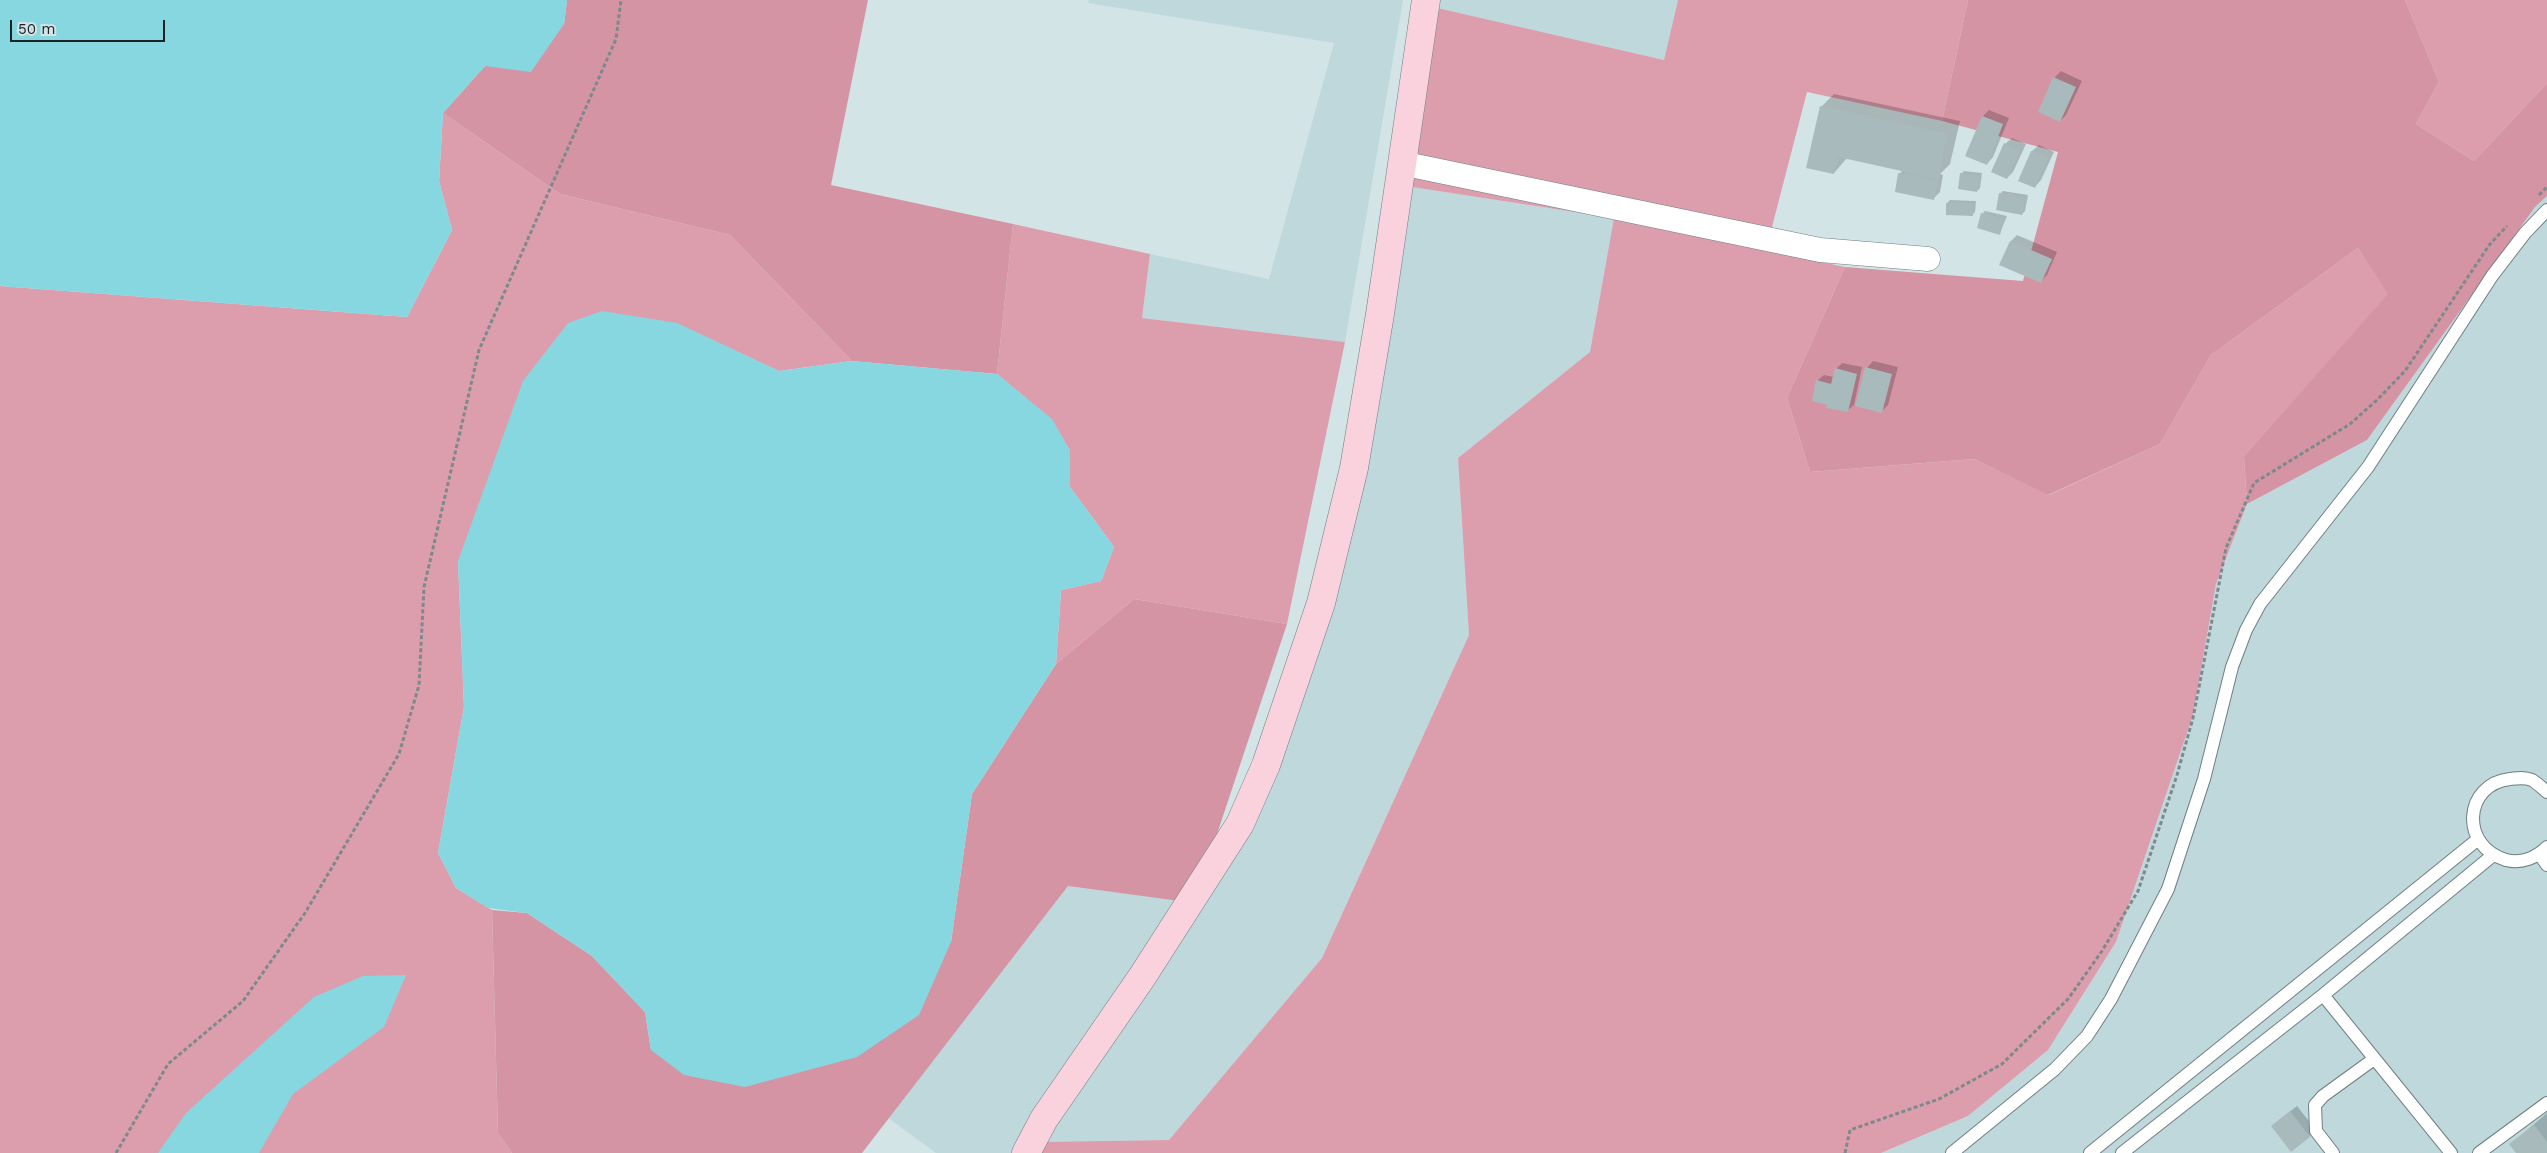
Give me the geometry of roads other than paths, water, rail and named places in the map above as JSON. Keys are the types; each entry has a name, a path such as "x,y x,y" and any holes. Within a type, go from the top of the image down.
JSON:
{"main road":[{"path":"1026,1153 1044,1119 1142,977 1240,824 1266,765 1321,603 1354,468 1380,314 1426,0"}],"street":[{"path":"1401,163 1820,250 1928,259"}],"lane":[{"path":"1952,1153 2055,1069 2087,1036 2111,999 2168,889 2204,779 2232,667 2246,630 2260,604 2368,467 2492,276 2547,210"},
{"path":"2545,856 2516,863 2492,856 2477,840 2472,816 2480,795 2498,780 2522,777 2533,780 2547,792"},
{"path":"2090,1153 2477,840"},
{"path":"2122,1153 2322,995 2492,856"},
{"path":"2322,995 2452,1153"},
{"path":"2333,1153 2316,1131 2315,1105 2323,1096 2374,1060"},
{"path":"2479,1153 2547,1103"}],"water":[{"path":"0,0 567,0 564,24 531,72 485,66 443,113 439,181 452,230 407,317 0,286"},
{"path":"602,311 677,323 779,371 852,361 997,374 1052,419 1070,451 1070,487 1114,547 1101,581 1061,590 1056,664 972,794 951,942 919,1015 857,1057 745,1087 684,1075 651,1050 645,1012 592,956 527,913 488,908 456,888 438,853 464,707 458,561 523,381 568,323"},
{"path":"406,975 384,1027 293,1094 259,1153 158,1153 186,1113 314,997 363,976"}]}
